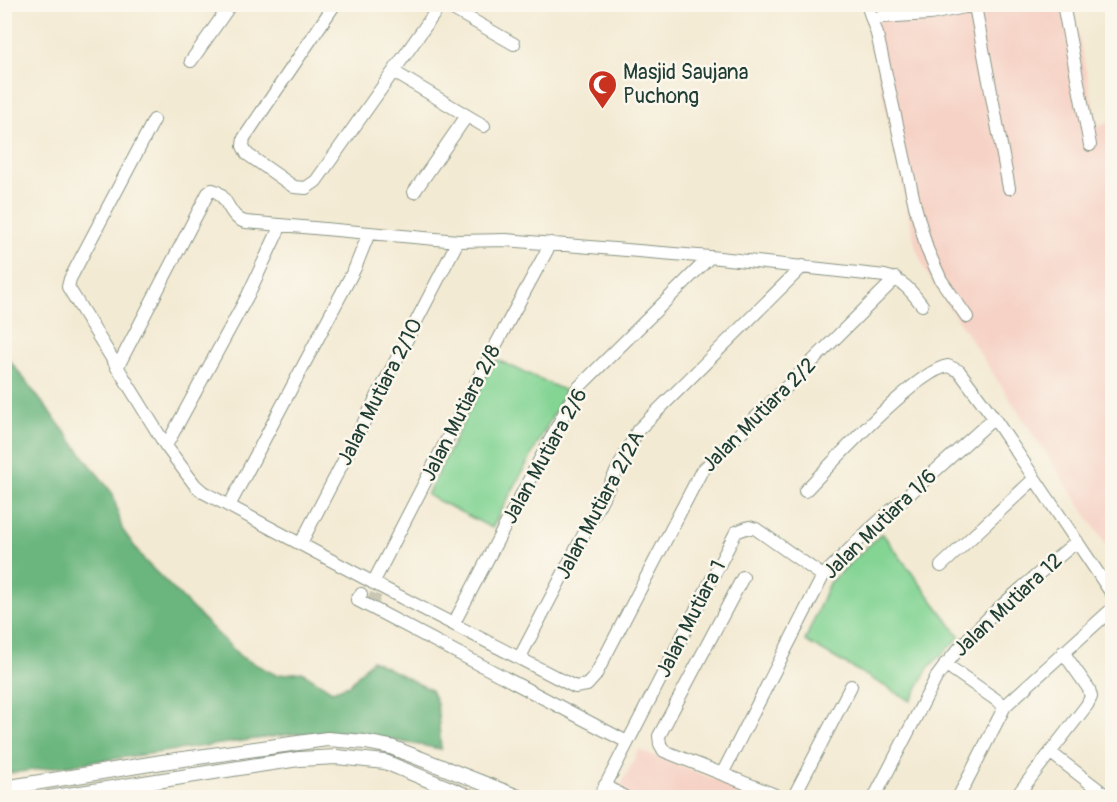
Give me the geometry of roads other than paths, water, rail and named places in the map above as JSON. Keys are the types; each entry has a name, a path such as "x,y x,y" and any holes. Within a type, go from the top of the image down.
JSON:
{"street":[{"path":"191,61 231,4"},
{"path":"335,4 244,138 243,146 247,154 294,187 306,188 316,181 443,4 514,44"},
{"path":"867,4 877,34 915,206 927,249 941,280 967,317"},
{"path":"1063,4 1090,145"},
{"path":"877,34 879,11 930,15 977,5 1009,188"},
{"path":"394,72 484,126"},
{"path":"414,192 466,117"},
{"path":"154,120 70,279 69,287 166,446 195,485 203,492 301,543 371,594 627,742"},
{"path":"117,368 173,256 208,193 212,190 216,190 235,218 240,221 458,241 506,240 551,243 803,266 896,278 908,286 922,305"},
{"path":"166,446 248,295 281,225"},
{"path":"229,506 355,267 369,232"},
{"name":"Jalan Mutiara 2/10","path":"301,543 458,241"},
{"name":"Jalan Mutiara 2/8","path":"371,594 493,350 551,243"},
{"name":"Jalan Mutiara 2/6","path":"454,623 577,389 710,256"},
{"name":"Jalan Mutiara 2/2A","path":"520,657 638,430 803,266"},
{"name":"Jalan Mutiara 2/2","path":"520,657 575,687 587,686 595,676 701,472 896,278"},
{"path":"805,491 893,403 934,370 948,366 959,371 994,418 1113,594"},
{"name":"Jalan Mutiara 1/6","path":"722,774 822,576 867,532 994,418"},
{"path":"941,566 1034,479"},
{"name":"Jalan Mutiara 1","path":"599,798 736,532 749,527 756,529 822,576"},
{"name":"Jalan Mutiara 12","path":"874,798 945,664 970,635 1077,541"},
{"path":"742,577 659,736 660,744 664,751 783,798"},
{"path":"371,594 454,623 520,657"},
{"path":"958,798 1005,706 1113,609"},
{"path":"1015,798 1091,697 1089,689 1064,652"},
{"path":"945,664 1005,706"},
{"path":"793,798 851,686"},
{"path":"4,788 162,762 327,740 365,742 391,747 521,798"},
{"path":"1050,753 1108,794"},
{"path":"49,798 268,763 337,757 385,762 472,798"},
{"path":"605,785 626,798"}],"tunnel":[{"path":"373,601 376,594"}],"place":[{"name":"Masjid Saujana Puchong","path":"602,110"}]}
